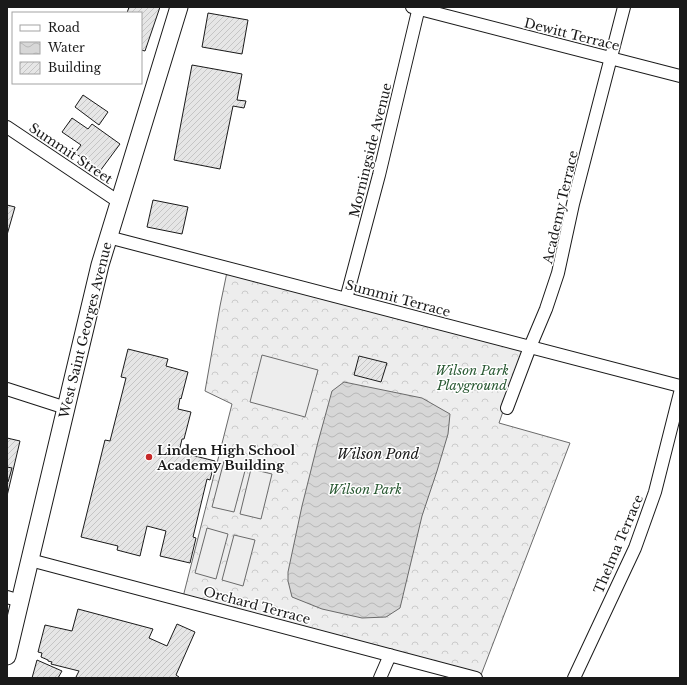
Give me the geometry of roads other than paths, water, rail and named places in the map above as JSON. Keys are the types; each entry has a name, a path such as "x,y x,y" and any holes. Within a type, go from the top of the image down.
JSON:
{"main road":[{"name":"West Saint Georges Avenue","path":"7,656 14,599 30,560 100,265 179,7"}],"street":[{"name":"Academy Terrace","path":"508,408 530,347 546,310 558,273 573,204 624,7"},
{"name":"Dewitt Terrace","path":"416,8 680,76"},
{"name":"Morningside Avenue","path":"346,299 379,175 416,8"},
{"name":"Summit Street","path":"7,127 119,202"},
{"name":"Summit Terrace","path":"108,237 680,386"},
{"path":"7,389 66,408"},
{"name":"Thelma Terrace","path":"574,678 637,541 655,492 680,393"},
{"name":"Orchard Terrace","path":"30,560 476,678"},
{"path":"380,678 390,655"}],"water":[{"name":"Wilson Pond","path":"344,382 422,398 450,414 448,434 422,516 400,608 386,617 362,618 322,609 292,597 288,581 288,572 302,506 332,391"}],"place":[{"name":"Linden High School Academy Building","path":"149,457"}],"park label":[{"name":"Wilson Park Playground","path":"472,378"},
{"name":"Wilson Park","path":"365,489"}]}
